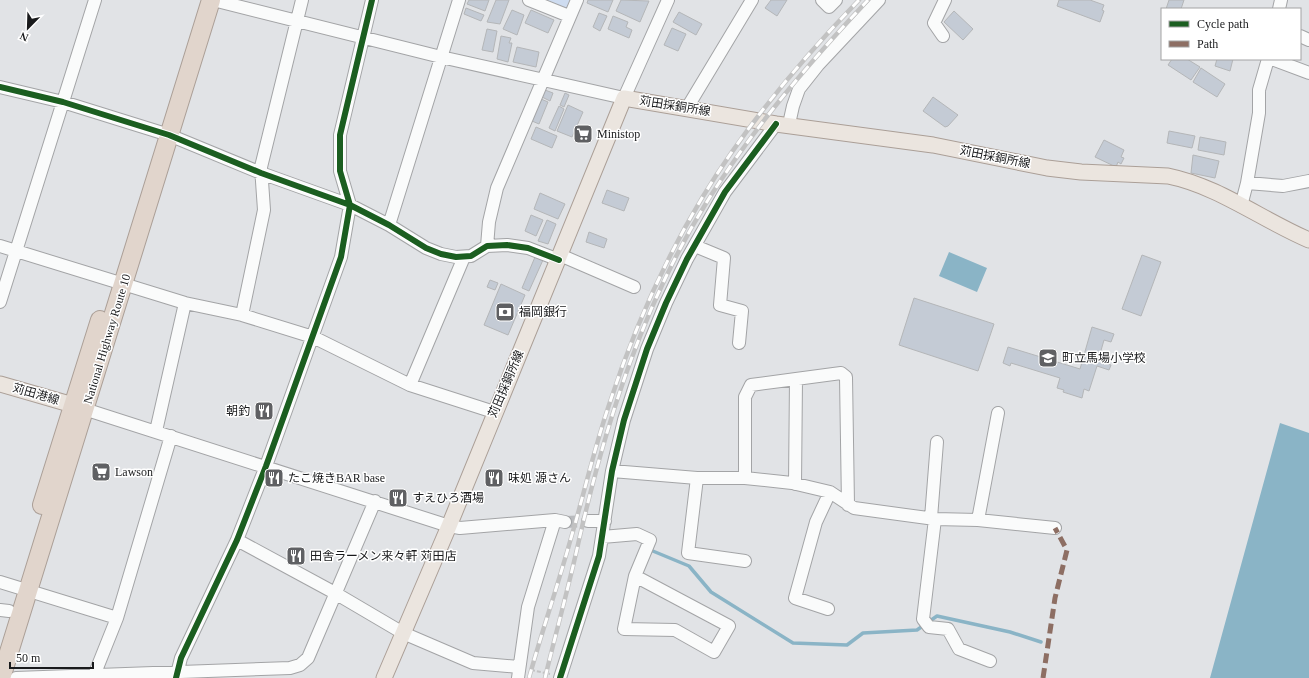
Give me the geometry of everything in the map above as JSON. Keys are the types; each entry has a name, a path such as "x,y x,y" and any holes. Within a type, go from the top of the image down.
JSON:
{"highway":[{"name":"National Highway Route 10","path":"0,638 4,611 15,587 79,407 164,134 202,0"},
{"name":"National Highway Route 10","path":"164,134 212,0"},
{"name":"National Highway Route 10","path":"1,678 15,587"}],"main road":[{"name":"苅田採銅所線","path":"384,678 449,526 494,412 624,98 782,124 933,145 1047,168 1182,178 1241,206 1285,230 1309,240"},
{"name":"苅田港線","path":"0,384 79,407"}],"street":[{"path":"0,302 95,0"},
{"path":"212,0 363,37 441,58 624,98 668,0"},
{"path":"242,315 264,210 261,167 302,0"},
{"path":"177,675 181,658 237,540 266,466 341,257 350,205 341,177 339,146 342,123 372,0"},
{"path":"389,225 460,0"},
{"path":"529,0 569,16"},
{"path":"487,246 489,222 497,188 576,0"},
{"path":"687,108 752,0"},
{"path":"822,0 830,7 836,0"},
{"path":"561,676 599,556 606,521 612,471 624,420 647,349 666,303 725,192 782,124 800,89 818,65 879,0"},
{"path":"944,36 934,23 945,0"},
{"path":"1241,206 1247,183 1259,113 1259,90 1268,60"},
{"path":"1275,60 1309,73"},
{"path":"0,87 63,102 164,134 261,173 350,205 389,225 433,251 448,256 464,257 477,254 487,246 518,246 538,250 559,257 634,287"},
{"path":"1247,183 1283,186 1309,181"},
{"path":"0,246 185,303 242,315 313,337 410,385 494,412"},
{"path":"695,246 724,258 720,305 742,311 739,342"},
{"path":"410,385 464,257"},
{"path":"156,431 185,303"},
{"path":"745,478 745,397 751,385 841,373 846,377 848,505"},
{"path":"796,379 796,484"},
{"path":"79,407 449,526 460,528 560,521 528,607 519,672 474,663 403,632 237,540"},
{"path":"978,520 998,413"},
{"path":"94,677 117,618 171,436"},
{"path":"937,442 933,519 923,619 929,627 948,629 959,649 990,661"},
{"path":"612,471 697,478 745,478 796,484 830,492 854,508 933,519 978,520 1055,528"},
{"path":"697,478 688,553 745,561"},
{"path":"828,609 795,598 816,522 830,492"},
{"path":"16,678 288,673 308,658 375,501"},
{"path":"588,521 606,521"},
{"path":"602,537 637,534 650,540 635,576 624,628 675,630 714,652 729,626 635,576"},
{"path":"15,587 117,618"}],"path":[{"path":"519,672 544,673 561,676"}],"shaded area":[{"path":"543,0 570,0 566,9"},
{"path":"949,252 987,268 977,292 939,276"},
{"path":"1280,423 1309,433 1309,678 1210,678"}],"building":[{"path":"469,0 489,0 485,11 467,4"},
{"path":"496,0 509,0 500,24 487,22"},
{"path":"588,0 613,0 608,12 587,3"},
{"path":"621,0 649,1 640,22 616,11"},
{"path":"771,0 787,0 777,16 765,8"},
{"path":"1059,0 1090,0 1104,5 1102,10 1104,11 1100,22 1057,6"},
{"path":"1169,0 1184,0 1181,8 1166,8"},
{"path":"466,8 484,15 481,21 464,14"},
{"path":"512,10 524,15 517,35 503,29"},
{"path":"531,10 554,20 548,33 525,23"},
{"path":"954,11 973,29 963,40 944,22"},
{"path":"679,12 702,24 696,35 673,22"},
{"path":"599,13 607,16 600,31 593,27"},
{"path":"613,16 628,22 626,27 632,30 629,38 608,29"},
{"path":"672,28 686,34 678,51 664,45"},
{"path":"487,29 497,31 493,52 482,50"},
{"path":"501,36 511,38 509,43 512,43 508,62 497,59"},
{"path":"517,47 539,52 536,67 513,62"},
{"path":"1171,60 1189,60 1200,67 1191,80 1168,65"},
{"path":"1217,60 1233,60 1230,71 1215,66"},
{"path":"1201,68 1225,84 1217,97 1193,82"},
{"path":"545,90 553,93 550,101 542,97"},
{"path":"565,93 569,95 564,107 560,105"},
{"path":"933,97 958,115 948,126 945,127 923,111"},
{"path":"541,99 548,102 539,124 532,121"},
{"path":"568,105 583,112 572,137 557,131"},
{"path":"559,106 564,109 555,131 549,128"},
{"path":"536,127 557,136 552,148 531,139"},
{"path":"1169,131 1195,136 1192,148 1167,143"},
{"path":"1200,137 1226,142 1224,155 1198,150"},
{"path":"1104,140 1124,150 1121,157 1124,158 1121,164 1118,162 1116,167 1095,157"},
{"path":"1193,155 1219,161 1215,178 1191,173"},
{"path":"607,190 629,198 624,211 602,203"},
{"path":"540,193 565,204 558,219 534,209"},
{"path":"531,215 543,220 536,236 525,231"},
{"path":"547,220 556,224 548,244 538,241"},
{"path":"589,232 607,239 604,248 586,242"},
{"path":"1142,255 1161,262 1141,316 1122,309"},
{"path":"535,257 543,260 529,291 522,288"},
{"path":"490,280 498,283 495,290 487,287"},
{"path":"501,284 525,295 508,335 484,325"},
{"path":"914,298 994,324 978,371 899,345"},
{"path":"1092,327 1114,334 1111,342 1104,340 1098,361 1111,365 1109,370 1097,366 1089,391 1084,389 1082,398 1063,392 1064,390 1057,388 1060,378 1011,363 1010,366 1003,363 1008,347 1080,369"}],"waterway":[{"path":"648,549 689,566 711,592 793,643 847,645 863,633 917,630 937,616 1010,632 1041,642"}],"tunnel":[{"path":"565,522 588,521"}],"railway":[{"path":"529,678 618,378 638,325 674,248 702,198 755,119 795,70 859,0"},
{"path":"545,678 601,452 629,365 664,280 708,200 744,147 783,96 868,0"}],"marked path":[{"path":"1043,678 1055,598 1067,550 1055,528"}],"cycle path":[{"path":"176,678 181,658 237,540 266,466 341,257 350,205 340,171 340,135 372,0"},
{"path":"0,87 63,102 169,135 261,173 350,205 389,225 426,248 441,254 456,257 471,256 487,246 507,245 528,248 559,260"},
{"path":"560,678 599,556 612,471 624,420 647,349 666,303 687,259 725,192 776,124"}],"place":[{"name":"Ministop","path":"583,134"},
{"name":"福岡銀行","path":"505,312"},
{"name":"町立馬場小学校","path":"1048,358"},
{"name":"朝釣","path":"264,411"},
{"name":"Lawson","path":"101,472"},
{"name":"たこ焼きBAR base","path":"274,478"},
{"name":"味処 源さん","path":"494,478"},
{"name":"すえひろ酒場","path":"398,498"},
{"name":"田舎ラーメン来々軒 苅田店","path":"296,556"}]}
